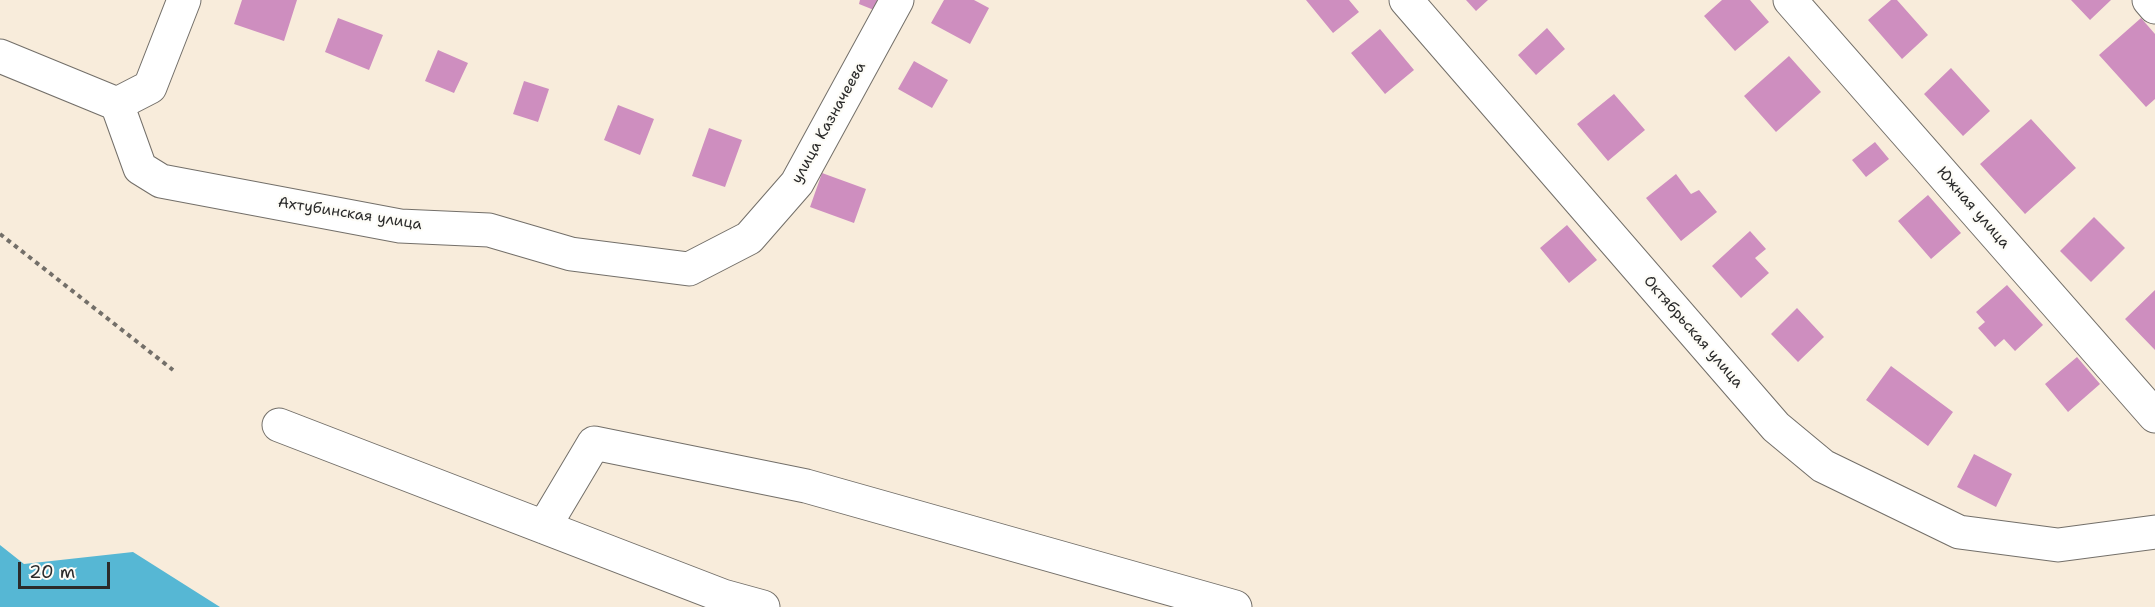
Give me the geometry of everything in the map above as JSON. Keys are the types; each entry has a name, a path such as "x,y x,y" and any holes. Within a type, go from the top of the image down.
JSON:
{"street":[{"path":"0,56 117,104 150,87 184,0"},
{"name":"улица Казначеева","path":"749,238 797,183 897,0"},
{"name":"Октябрьская улица","path":"1406,0 1776,427 1823,466 1959,532 2058,545 2155,532"},
{"name":"Южная улица","path":"1790,0 2155,416"},
{"path":"2149,0 2155,7"},
{"name":"Ахтубинская улица","path":"117,104 140,168 161,181 400,226 489,230 571,254 689,269 749,238"},
{"path":"279,425 723,596 763,607"},
{"path":"544,527 594,443 806,486 1235,607"}],"path":[{"path":"0,234 173,370"}],"water":[{"path":"0,545 24,564 133,552 220,607 0,607"}],"building":[{"path":"242,0 297,0 284,41 234,24"},
{"path":"860,0 889,0 884,14 859,4"},
{"path":"944,0 974,0 989,8 970,44 931,23"},
{"path":"1306,0 1349,0 1359,12 1333,33"},
{"path":"1466,0 1488,0 1476,11"},
{"path":"1722,0 1750,0 1769,22 1735,51 1704,16"},
{"path":"1891,0 1897,0 1928,35 1902,59 1868,20"},
{"path":"2071,0 2111,0 2090,20"},
{"path":"338,18 383,35 369,70 325,52"},
{"path":"2141,18 2155,34 2155,99 2146,107 2099,55"},
{"path":"1547,28 1565,49 1536,75 1518,55"},
{"path":"1380,29 1414,70 1385,94 1351,53"},
{"path":"438,50 468,63 454,93 425,81"},
{"path":"1789,56 1821,92 1776,132 1744,96"},
{"path":"914,61 948,80 932,108 898,89"},
{"path":"1951,68 1990,111 1963,136 1924,94"},
{"path":"524,81 549,89 538,122 513,114"},
{"path":"1614,94 1645,130 1608,161 1577,124"},
{"path":"618,105 654,119 640,155 604,140"},
{"path":"2031,119 2076,168 2025,214 1980,164"},
{"path":"709,128 742,140 725,187 692,176"},
{"path":"1875,142 1889,159 1866,177 1852,160"},
{"path":"822,173 866,189 854,223 810,207"},
{"path":"1676,174 1691,194 1699,190 1717,212 1681,241 1646,198"},
{"path":"1928,195 1961,233 1931,259 1898,221"},
{"path":"2094,217 2125,248 2091,282 2060,251"},
{"path":"1567,225 1597,260 1569,283 1540,248"},
{"path":"1750,231 1766,249 1755,258 1769,273 1741,298 1712,266"},
{"path":"2007,285 2043,325 2015,351 2004,339 1995,347 1978,328 1985,322 1976,312"},
{"path":"2155,290 2155,350 2125,319"},
{"path":"1797,308 1824,337 1798,362 1771,334"},
{"path":"2077,357 2100,384 2068,412 2045,384"},
{"path":"1891,366 1953,412 1928,446 1866,400"},
{"path":"1974,454 2012,474 1996,507 1957,487"}]}
